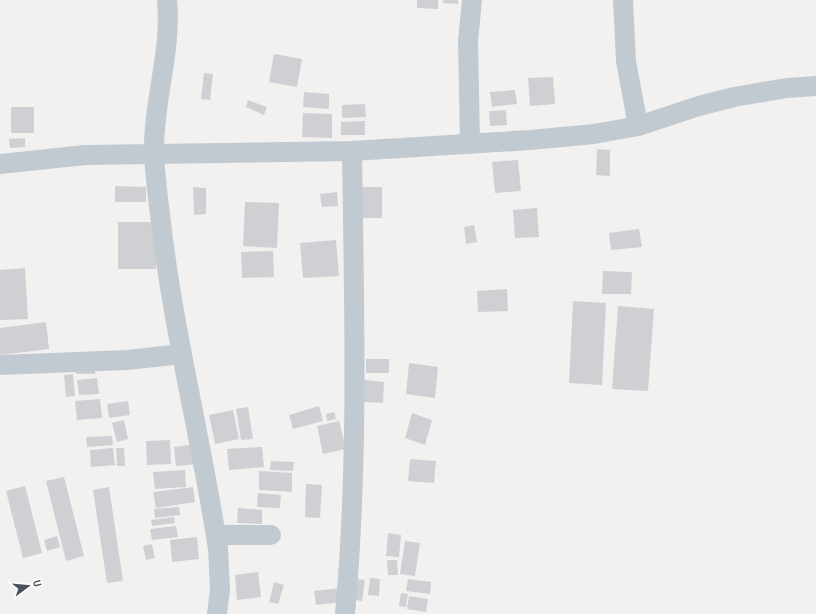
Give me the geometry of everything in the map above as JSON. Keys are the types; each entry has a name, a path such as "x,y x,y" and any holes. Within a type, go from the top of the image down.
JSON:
{"street":[{"path":"166,0 168,15 166,44 156,107 154,153 168,278 216,536 220,568 220,589 217,614"},
{"path":"470,143 468,41 472,0"},
{"path":"623,0 626,61 638,126"},
{"path":"0,164 85,154 352,151 530,140 594,134 638,126 699,106 734,97 787,88 816,86"},
{"path":"345,614 351,554 356,383 352,151"},
{"path":"0,364 128,360 182,354"},
{"path":"216,536 271,535"}],"building":[{"path":"417,0 438,0 438,9 417,8"},
{"path":"443,0 458,0 458,4 443,3"},
{"path":"274,54 302,59 297,87 269,82"},
{"path":"204,73 213,74 210,100 201,99"},
{"path":"553,77 555,104 530,106 528,78"},
{"path":"515,90 517,104 492,107 490,92"},
{"path":"304,92 329,94 329,109 303,107"},
{"path":"248,100 267,107 264,115 246,107"},
{"path":"365,104 366,117 342,118 342,105"},
{"path":"11,107 34,107 34,133 11,133"},
{"path":"506,110 507,125 490,126 489,111"},
{"path":"303,113 332,114 332,138 302,137"},
{"path":"365,121 365,135 341,135 341,122"},
{"path":"25,138 25,147 10,148 9,139"},
{"path":"597,149 610,150 610,176 596,175"},
{"path":"518,160 521,191 495,193 492,162"},
{"path":"115,186 146,187 146,202 115,202"},
{"path":"193,187 206,188 206,214 194,215"},
{"path":"360,187 382,187 382,218 361,218"},
{"path":"337,192 338,206 322,207 320,194"},
{"path":"245,202 279,203 277,248 243,246"},
{"path":"537,208 539,237 515,238 513,210"},
{"path":"118,222 157,222 156,269 118,269"},
{"path":"474,225 477,242 466,244 464,227"},
{"path":"639,229 642,247 611,250 609,233"},
{"path":"336,240 339,276 303,278 300,243"},
{"path":"273,251 274,277 242,278 241,252"},
{"path":"25,268 28,319 0,320 0,270"},
{"path":"603,271 632,272 631,294 602,294"},
{"path":"507,289 508,311 478,312 477,291"},
{"path":"573,301 606,303 602,385 569,383"},
{"path":"618,306 654,309 648,391 612,389"},
{"path":"46,322 49,349 0,355 0,328"},
{"path":"366,359 389,359 389,373 366,373"},
{"path":"409,363 438,367 435,398 406,394"},
{"path":"76,364 95,364 95,374 76,374"},
{"path":"73,374 75,396 66,397 64,375"},
{"path":"97,378 99,394 79,395 77,380"},
{"path":"364,380 384,382 383,403 363,402"},
{"path":"100,399 102,418 77,420 75,401"},
{"path":"128,401 130,415 109,418 107,404"},
{"path":"319,406 323,421 293,429 289,415"},
{"path":"248,407 253,439 241,440 236,409"},
{"path":"233,410 239,439 215,444 209,415"},
{"path":"334,412 336,419 327,421 326,414"},
{"path":"412,413 432,420 425,445 405,438"},
{"path":"124,420 128,439 117,442 112,423"},
{"path":"339,421 346,449 323,454 317,426"},
{"path":"112,436 113,445 87,447 86,437"},
{"path":"170,440 171,464 147,465 146,441"},
{"path":"196,444 198,464 176,466 174,447"},
{"path":"262,447 264,467 229,470 227,449"},
{"path":"113,448 115,465 91,467 90,450"},
{"path":"116,448 124,448 125,466 117,466"},
{"path":"410,459 436,461 434,483 408,481"},
{"path":"271,461 294,462 293,471 270,470"},
{"path":"185,470 186,487 155,489 153,472"},
{"path":"259,471 292,473 292,492 259,490"},
{"path":"64,477 84,556 66,561 46,481"},
{"path":"306,484 322,485 320,518 305,517"},
{"path":"25,486 42,553 23,558 6,491"},
{"path":"109,487 123,581 107,583 93,490"},
{"path":"193,487 195,502 156,508 153,492"},
{"path":"258,493 281,495 280,508 257,507"},
{"path":"179,507 180,515 155,518 154,509"},
{"path":"238,508 262,510 262,524 237,523"},
{"path":"174,517 175,523 152,526 151,520"},
{"path":"176,526 178,537 152,540 150,529"},
{"path":"388,533 401,535 399,557 386,556"},
{"path":"57,536 60,547 47,551 44,540"},
{"path":"197,537 199,559 172,562 170,540"},
{"path":"405,541 420,543 415,576 400,574"},
{"path":"152,544 155,558 146,560 143,546"},
{"path":"387,560 397,560 398,575 388,575"},
{"path":"258,572 261,597 237,600 235,575"},
{"path":"370,578 380,579 379,596 368,595"},
{"path":"358,579 365,580 362,601 355,600"},
{"path":"408,579 431,582 430,594 406,591"},
{"path":"274,582 284,585 278,604 269,602"},
{"path":"341,588 343,602 316,605 314,591"},
{"path":"401,593 408,594 406,607 399,606"},
{"path":"409,596 428,599 426,612 407,609"}]}
